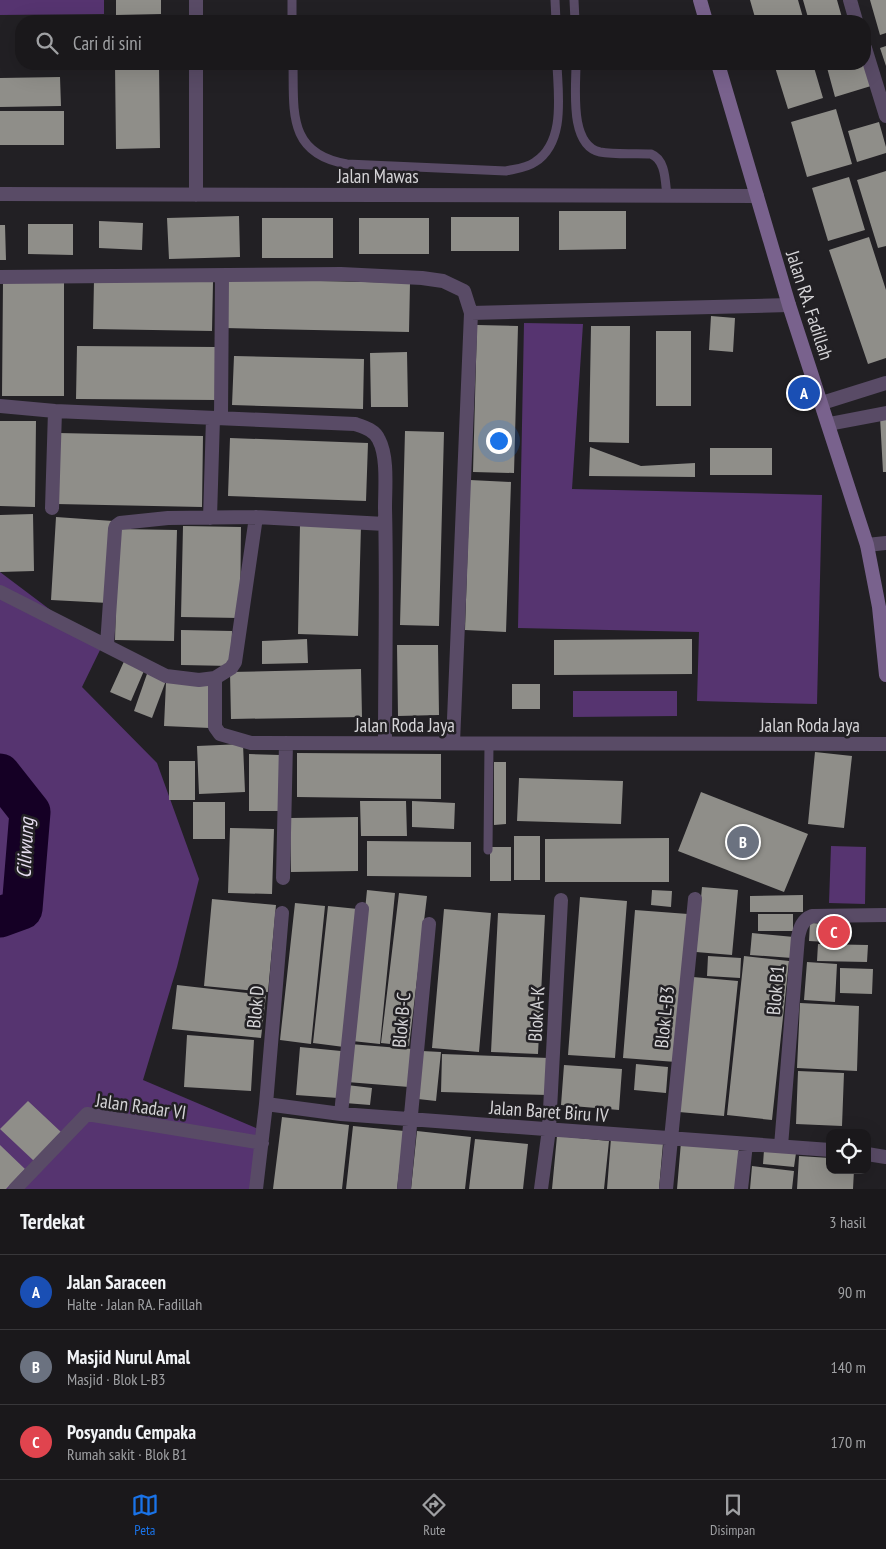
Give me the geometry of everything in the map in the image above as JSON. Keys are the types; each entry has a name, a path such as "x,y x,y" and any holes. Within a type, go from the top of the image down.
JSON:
{"main road":[{"path":"700,0 704,15"},
{"name":"Jalan RA. Fadillah","path":"720,70 789,305 867,545 879,607 886,675"}],"street":[{"path":"196,0 196,15"},
{"path":"850,0 854,15"},
{"path":"871,67 886,116"},
{"path":"196,70 196,195"},
{"name":"Jalan Mawas","path":"0,194 756,196"},
{"path":"0,277 341,274 443,280 464,291 471,313 454,744"},
{"path":"210,518 217,418 222,276"},
{"path":"471,313 789,305"},
{"path":"822,403 886,383"},
{"path":"0,406 55,411 354,424 368,428 379,438 382,448 386,524 385,744"},
{"path":"52,508 55,411"},
{"path":"829,424 886,413"},
{"path":"107,644 116,526 123,523 168,518 256,517 386,524"},
{"path":"0,592 107,644 166,676 199,680 216,678 231,668 235,662 256,517"},
{"path":"867,545 886,543"},
{"name":"Jalan Roda Jaya","path":"216,678 215,727 220,734 251,744 886,744"},
{"path":"283,878 286,744"},
{"name":"Blok A-K","path":"541,1189 549,1129 561,900"},
{"name":"Blok L-B3","path":"666,1189 694,900"},
{"path":"341,1114 362,909"},
{"name":"Blok D","path":"256,1189 266,1104 282,913"},
{"name":"Blok B1","path":"781,1146 798,937 801,926 812,916 886,915"},
{"name":"Blok B-C","path":"404,1189 429,924"},
{"name":"Jalan Baret Biru IV","path":"266,1104 341,1114 826,1150"},
{"name":"Jalan Radar VI","path":"15,1189 87,1114 262,1143"},
{"path":"741,1189 746,1144"},
{"path":"871,1155 886,1157"}],"lane":[{"path":"292,0 292,15"},
{"path":"555,0 556,15"},
{"path":"574,0 574,15"},
{"path":"293,70 296,124 304,141 322,156 334,162 506,171 536,162 545,153 552,141 558,115 557,70"},
{"path":"576,70 577,122 584,142 590,148 600,152 651,154 656,156 662,167 667,196"},
{"path":"488,850 489,744"}],"shaded area":[{"path":"0,0 104,0 104,14 0,15"},
{"path":"524,323 583,324 572,489 822,495 817,704 697,701 699,632 518,628"},
{"path":"0,572 101,648 82,687 157,763 199,879 177,967 143,1080 256,1128 255,1189 0,1189"},
{"path":"573,691 677,691 677,716 573,717"},
{"path":"831,846 866,847 865,904 829,903"}],"building":[{"path":"116,0 161,0 161,14 116,15"},
{"path":"750,0 798,0 802,15 754,15"},
{"path":"803,0 837,0 841,15 807,15"},
{"path":"870,0 886,0 886,33 880,35"},
{"path":"886,46 886,66 880,48"},
{"path":"115,70 159,70 160,148 116,149"},
{"path":"776,70 815,70 823,98 788,109"},
{"path":"828,70 866,70 871,86 835,97"},
{"path":"60,77 61,106 0,107 0,78"},
{"path":"836,109 852,164 807,177 791,122"},
{"path":"0,111 64,111 64,145 0,145"},
{"path":"879,122 886,153 857,162 848,131"},
{"path":"886,171 886,246 878,248 857,180"},
{"path":"849,177 865,230 828,241 812,188"},
{"path":"559,211 626,211 626,249 559,250"},
{"path":"239,216 240,257 169,259 167,218"},
{"path":"451,217 519,217 519,251 451,251"},
{"path":"262,218 333,218 333,258 262,258"},
{"path":"359,218 429,218 429,254 359,254"},
{"path":"99,221 143,223 142,250 99,248"},
{"path":"28,224 73,224 73,255 28,254"},
{"path":"0,225 5,225 6,260 0,260"},
{"path":"869,237 886,290 886,358 868,364 829,250"},
{"path":"226,279 410,283 409,332 225,328"},
{"path":"94,280 213,282 212,331 93,329"},
{"path":"3,282 64,282 64,396 2,396"},
{"path":"711,316 735,318 733,352 709,350"},
{"path":"477,325 518,326 514,473 473,472"},
{"path":"591,326 630,326 629,443 589,442"},
{"path":"656,331 691,331 691,406 656,406"},
{"path":"77,346 216,347 216,400 76,399"},
{"path":"407,352 408,407 371,407 370,353"},
{"path":"234,356 364,359 363,409 232,405"},
{"path":"880,417 886,417 886,472 883,472"},
{"path":"0,421 36,421 35,507 0,506"},
{"path":"405,431 444,432 439,626 400,625"},
{"path":"58,433 203,436 202,507 56,504"},
{"path":"230,438 368,443 366,501 228,496"},
{"path":"590,447 641,466 695,463 695,477 589,476"},
{"path":"710,448 772,448 772,475 710,475"},
{"path":"470,480 511,482 506,632 465,630"},
{"path":"33,514 34,571 0,572 0,515"},
{"path":"56,517 113,521 108,603 51,600"},
{"path":"300,524 361,526 358,636 298,634"},
{"path":"183,526 241,527 240,618 181,617"},
{"path":"118,529 177,530 174,641 115,640"},
{"path":"181,630 232,631 231,666 181,665"},
{"path":"307,639 308,663 262,664 262,641"},
{"path":"692,639 692,674 554,675 554,640"},
{"path":"397,645 438,645 439,715 398,716"},
{"path":"126,657 146,666 131,701 110,692"},
{"path":"361,669 362,717 231,719 230,672"},
{"path":"148,671 167,678 152,718 134,711"},
{"path":"166,682 212,685 210,728 164,726"},
{"path":"512,684 540,684 540,709 512,709"},
{"path":"243,744 245,792 199,794 197,746"},
{"path":"815,752 852,756 844,828 808,824"},
{"path":"297,753 441,754 441,799 297,797"},
{"path":"249,754 280,755 280,811 249,811"},
{"path":"169,761 195,761 195,800 169,800"},
{"path":"494,762 506,762 506,824 494,825"},
{"path":"519,778 623,781 621,824 517,821"},
{"path":"701,792 808,834 784,892 678,851"},
{"path":"360,801 406,801 407,836 361,836"},
{"path":"412,801 455,803 454,829 412,827"},
{"path":"193,802 225,802 225,839 193,839"},
{"path":"358,817 358,871 291,872 290,818"},
{"path":"230,828 274,829 272,894 228,893"},
{"path":"514,836 540,836 540,880 514,880"},
{"path":"669,838 669,882 545,882 545,839"},
{"path":"367,841 471,842 471,877 367,876"},
{"path":"490,847 511,847 511,881 490,881"},
{"path":"702,887 738,890 732,955 696,952"},
{"path":"367,890 395,893 380,1044 352,1041"},
{"path":"652,890 672,891 671,907 651,905"},
{"path":"399,893 427,896 409,1046 381,1043"},
{"path":"803,895 803,912 750,912 750,896"},
{"path":"580,897 627,901 615,1058 568,1055"},
{"path":"212,899 276,905 268,992 204,986"},
{"path":"295,903 325,906 311,1044 280,1040"},
{"path":"328,906 358,909 344,1047 313,1043"},
{"path":"444,909 491,913 479,1052 432,1048"},
{"path":"635,910 688,914 676,1062 623,1058"},
{"path":"498,913 545,915 538,1054 491,1052"},
{"path":"758,914 793,914 793,931 758,931"},
{"path":"810,923 846,925 846,943 809,941"},
{"path":"752,933 794,937 792,958 750,955"},
{"path":"818,944 868,945 867,962 817,961"},
{"path":"708,956 741,958 740,978 707,976"},
{"path":"744,956 789,961 772,1120 727,1115"},
{"path":"807,962 837,964 835,1002 804,1000"},
{"path":"840,968 873,969 872,994 840,993"},
{"path":"693,977 738,981 724,1116 679,1112"},
{"path":"177,985 266,995 261,1038 172,1029"},
{"path":"800,1003 859,1006 857,1071 797,1068"},
{"path":"187,1035 254,1040 251,1091 184,1087"},
{"path":"350,1044 412,1049 409,1087 347,1082"},
{"path":"300,1047 341,1051 338,1098 296,1095"},
{"path":"422,1051 441,1052 436,1101 418,1099"},
{"path":"442,1054 549,1058 548,1095 441,1092"},
{"path":"636,1064 668,1067 666,1093 634,1090"},
{"path":"564,1065 622,1069 619,1110 561,1105"},
{"path":"798,1071 844,1073 842,1126 796,1124"},
{"path":"347,1085 372,1088 370,1105 345,1103"},
{"path":"28,1101 61,1132 34,1161 0,1129"},
{"path":"282,1117 349,1125 342,1189 273,1189"},
{"path":"353,1126 404,1131 397,1189 346,1189"},
{"path":"417,1131 471,1137 465,1189 411,1189"},
{"path":"557,1136 609,1141 604,1189 552,1189"},
{"path":"611,1138 663,1143 659,1189 607,1189"},
{"path":"475,1139 528,1144 523,1189 469,1189"},
{"path":"681,1142 739,1148 735,1189 677,1189"},
{"path":"0,1145 25,1169 6,1189 0,1189"},
{"path":"764,1150 796,1153 794,1167 763,1164"},
{"path":"799,1156 826,1158 826,1174 854,1174 853,1189 797,1189"},
{"path":"752,1166 794,1171 792,1189 750,1189"}],"waterway":[{"name":"Ciliwung","path":"0,774 30,812 22,909 0,917"}],"place":[{"name":"Jalan Saraceen","path":"804,393"},
{"name":"Masjid Nurul Amal","path":"743,842"},
{"name":"Posyandu Cempaka","path":"834,932"}]}
